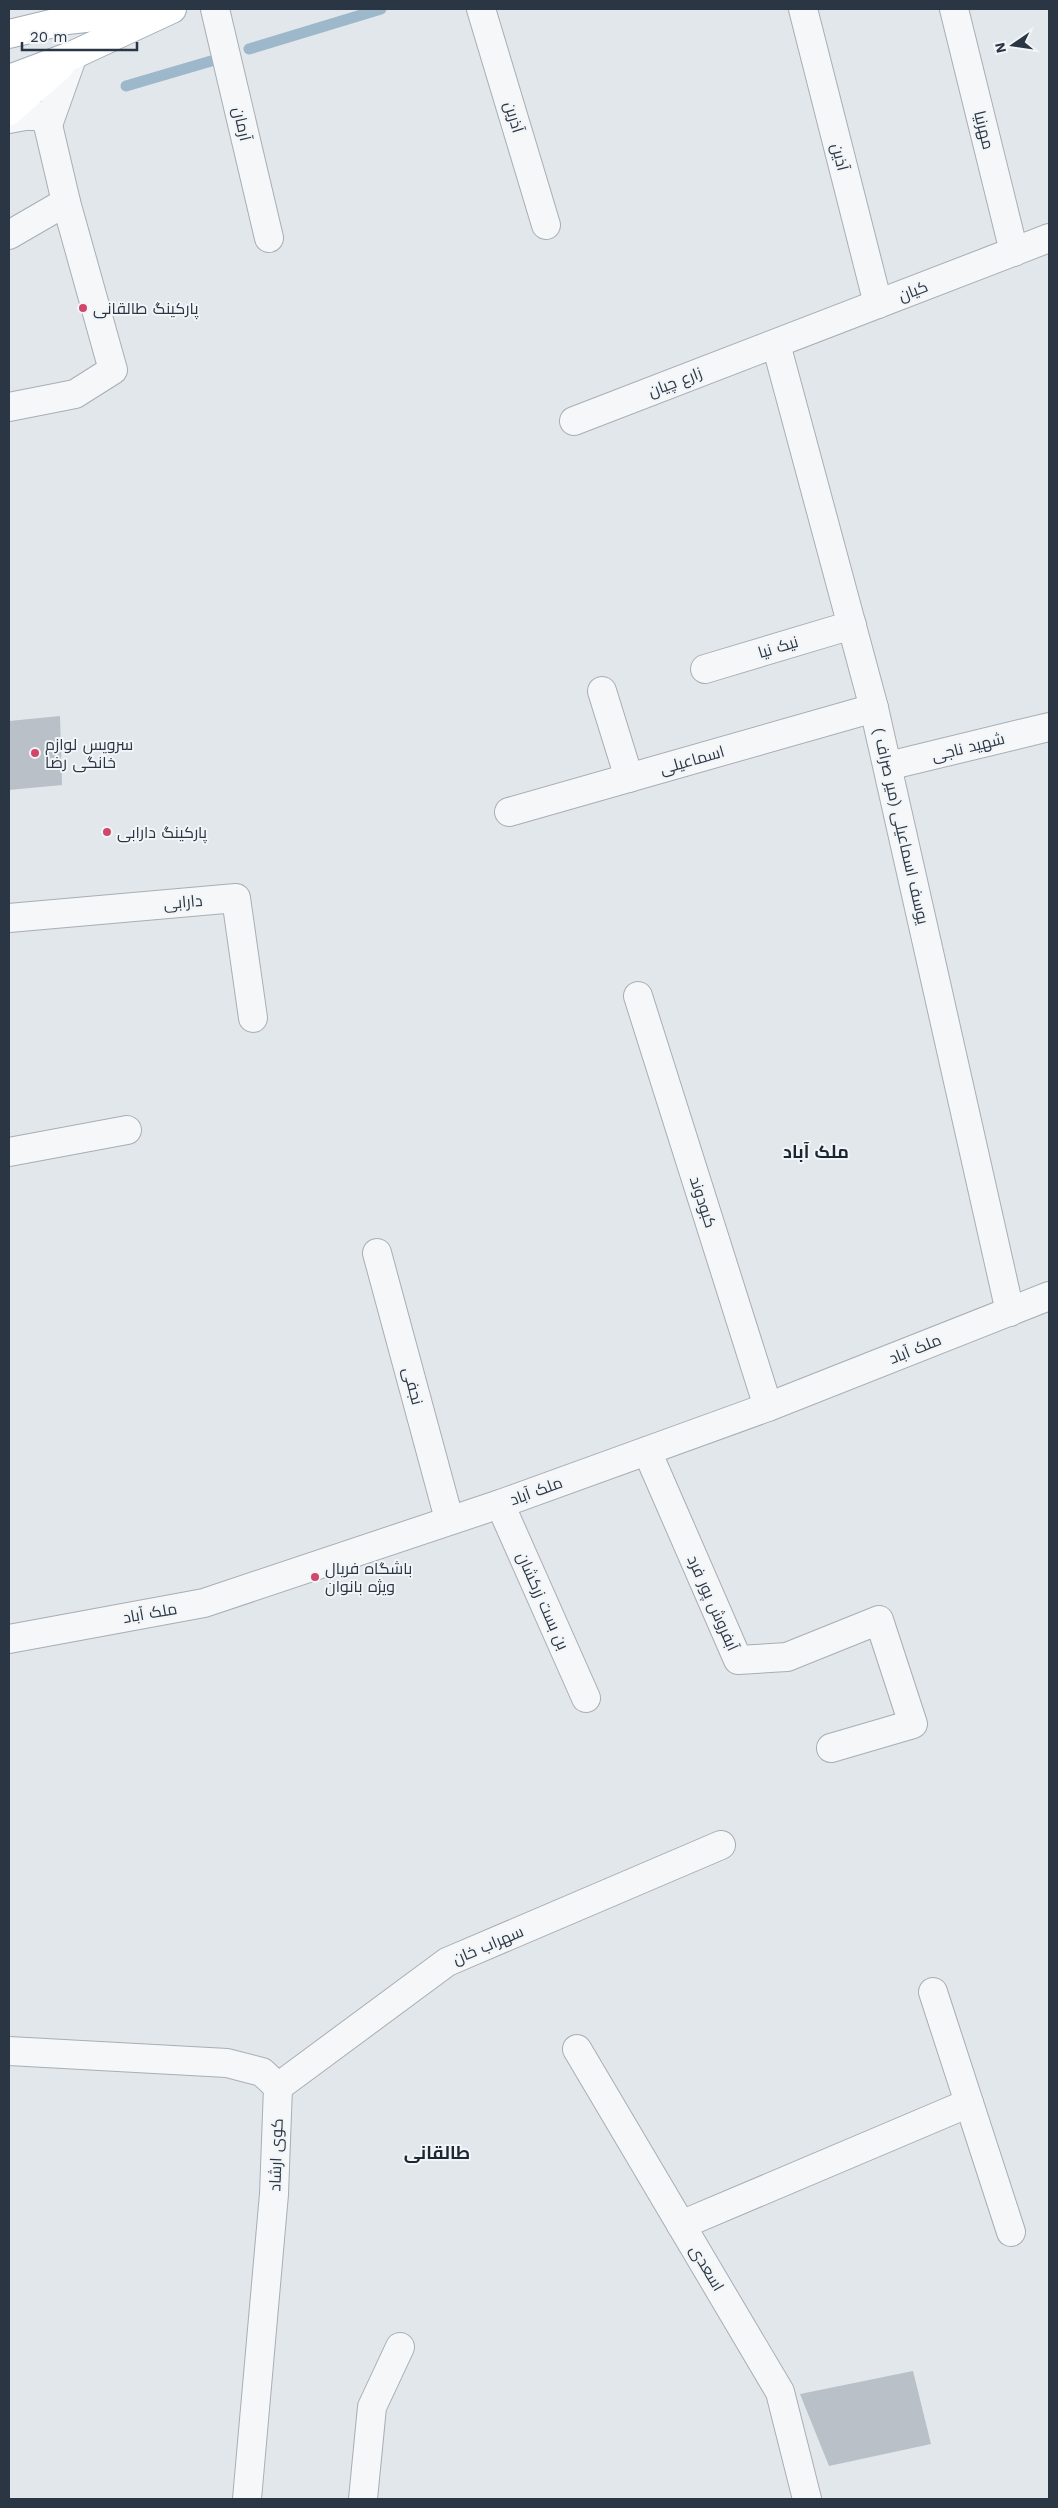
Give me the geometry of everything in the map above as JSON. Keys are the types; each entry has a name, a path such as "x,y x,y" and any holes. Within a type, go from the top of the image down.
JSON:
{"main road":[{"path":"9,34 57,14 172,9"},
{"path":"9,79 73,55 172,9"},
{"path":"9,111 73,55"}],"street":[{"name":"آرمان","path":"214,9 269,238"},
{"name":"آذرین","path":"481,9 546,225"},
{"name":"آذین","path":"803,9 878,304"},
{"name":"مهرنیا","path":"954,9 1014,252"},
{"path":"48,125 73,55"},
{"path":"9,119 41,116 48,125 66,202 113,370 75,394 9,407"},
{"path":"9,235 66,202"},
{"name":"کیان","path":"776,344 1049,238"},
{"name":"زارع چیان","path":"574,421 776,344"},
{"name":"یوسف اسماعیلی (میر صراف )","path":"776,344 874,708 1010,1312"},
{"name":"نیک نیا","path":"705,669 852,625"},
{"path":"602,691 630,778"},
{"name":"اسماعیلی","path":"510,812 874,708"},
{"name":"شهید ناجی","path":"888,766 1049,727"},
{"name":"دارابی","path":"9,918 236,898 253,1018"},
{"name":"کبودوند","path":"638,996 768,1408"},
{"path":"9,1152 127,1130"},
{"name":"نجفی","path":"377,1253 449,1519"},
{"name":"ملک آباد","path":"9,1639 204,1603 449,1519 500,1504 768,1408 1049,1296"},
{"name":"آبفروش پور فرد","path":"647,1451 738,1660 787,1657 879,1620 913,1724 831,1748"},
{"name":"بن بست زرکشان","path":"500,1504 586,1698"},
{"name":"سهراب خان","path":"278,2087 447,1962 721,1845"},
{"path":"933,1992 1011,2232"},
{"name":"اسعدی","path":"576,2048 780,2392 807,2499"},
{"path":"9,2051 227,2063 262,2072 278,2087"},
{"name":"کوی ارشاد","path":"247,2499 274,2194 278,2087"},
{"path":"681,2224 969,2102"},
{"path":"363,2499 372,2407 400,2347"}],"building":[{"name":"سرویس لوازم خانگی رضا","path":"60,716 62,785 9,790 9,721"},
{"path":"913,2371 931,2444 829,2466 800,2394"}],"waterway":[{"path":"249,49 381,9"},
{"path":"126,86 218,59"}],"place":[{"name":"پارکینگ طالقانی","path":"83,308"},
{"name":"سرویس لوازم خانگی رضا","path":"35,753"},
{"name":"پارکینگ دارابی","path":"107,832"},
{"name":"باشگاه فریال ویژه بانوان","path":"315,1577"}],"district":[{"name":"ملک آباد","path":"816,1151"},
{"name":"طالقانی","path":"437,2152"}]}
